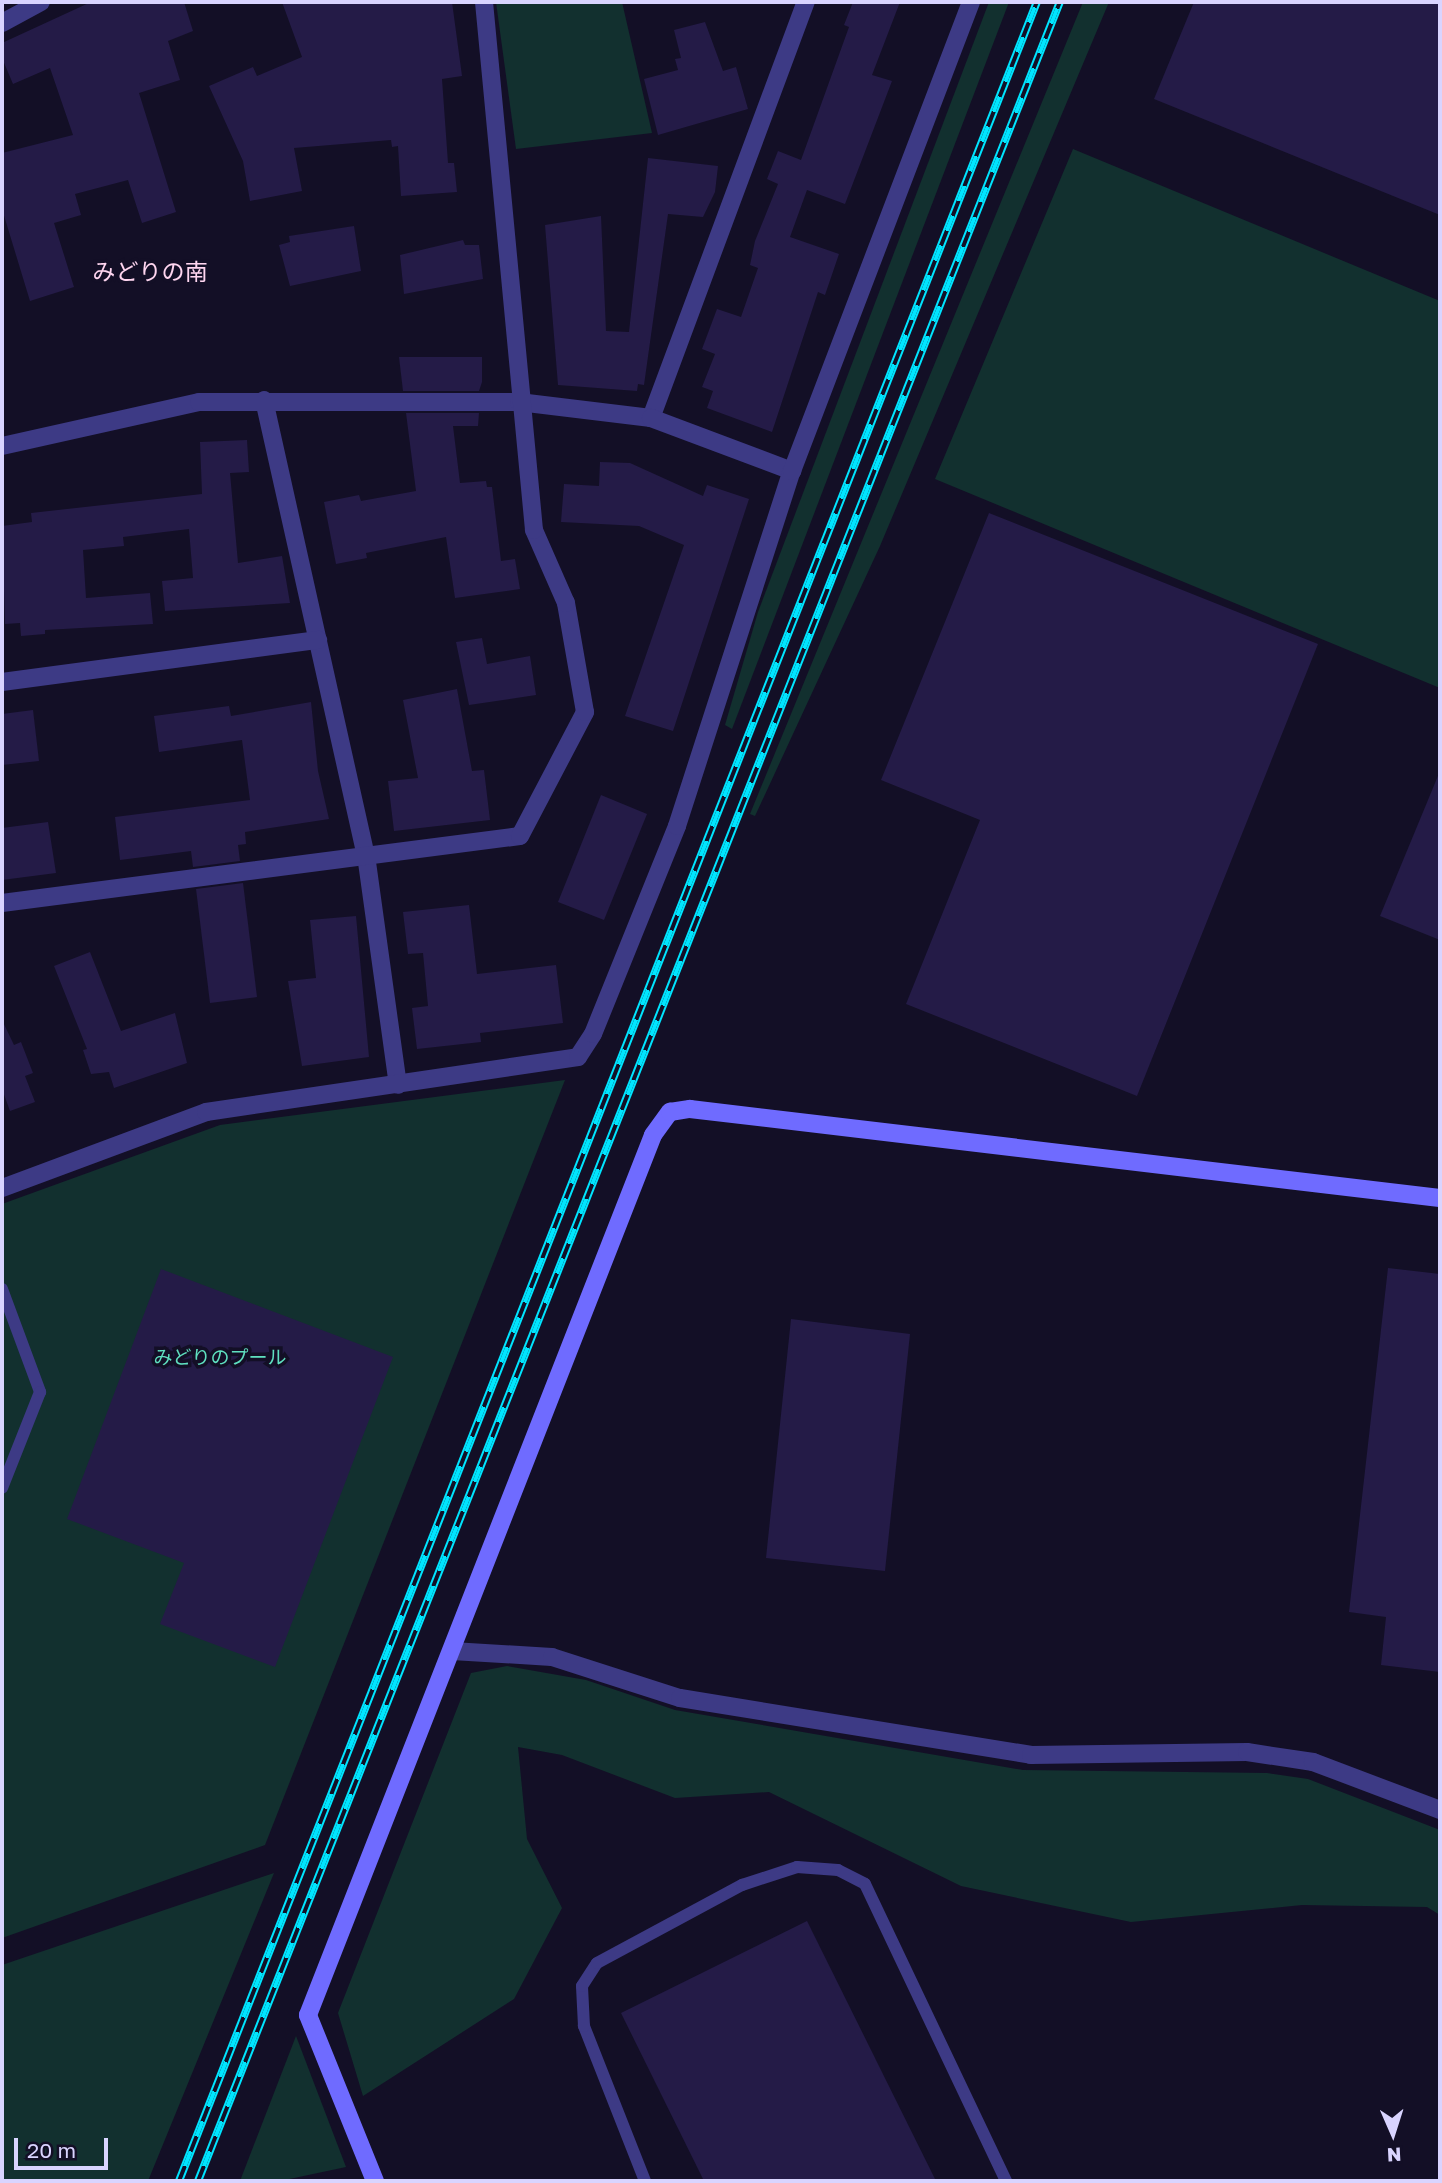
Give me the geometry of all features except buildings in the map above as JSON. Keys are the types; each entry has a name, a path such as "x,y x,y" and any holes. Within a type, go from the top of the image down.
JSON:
{"street":[{"path":"2,23 41,2"},
{"path":"2,903 520,836 585,712 566,603 534,530 519,402 484,2"},
{"path":"651,418 806,2"},
{"path":"2,1188 206,1112 578,1057 593,1034 677,826 792,471 971,2"},
{"path":"264,400 366,855 398,1085"},
{"path":"2,446 199,402 519,402 651,418 792,471"},
{"path":"2,682 318,640"},
{"path":"375,2181 308,2015 653,1135 670,1112 690,1109 1440,1198"},
{"path":"452,1651 552,1657 680,1698 1031,1755 1247,1752 1313,1762 1440,1810"}],"lane":[{"path":"2,1289 40,1392 2,1488"},
{"path":"645,2181 584,2026 582,1986 597,1963 742,1885 797,1867 838,1870 865,1884 1006,2181"}],"green space":[{"path":"496,2 622,2 652,133 516,149"},
{"path":"989,2 1009,2 732,729 725,725 758,612"},
{"path":"1083,2 1109,2 880,546 755,816 750,814"},
{"path":"1073,149 1440,301 1440,688 935,479"},
{"name":"みどりのプール","path":"565,1080 265,1845 2,1938 2,1204 220,1125"},
{"path":"507,1666 586,1680 675,1710 1023,1770 1267,1773 1308,1779 1440,1830 1440,1915 1427,1907 1302,1905 1131,1922 961,1886 769,1792 675,1798 562,1755 518,1747 527,1839 562,1908 514,1999 363,2096 338,2013 471,1673"},
{"path":"274,1873 148,2181 2,2181 2,1965"},
{"path":"296,2036 346,2167 280,2181 240,2181"}],"railway":[{"path":"179,2181 1037,2"},
{"path":"198,2181 1060,2"}],"district":[{"name":"みどりの南","path":"150,271"}]}
